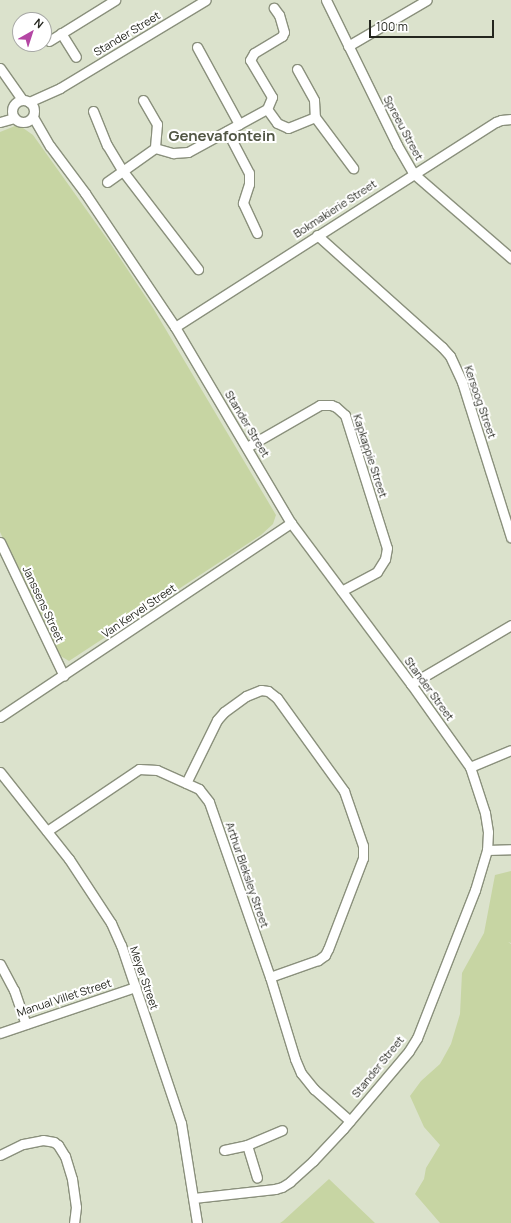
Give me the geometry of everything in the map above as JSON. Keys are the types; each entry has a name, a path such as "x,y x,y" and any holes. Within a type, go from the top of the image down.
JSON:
{"street":[{"path":"52,39 115,0"},
{"name":"Stander Street","path":"19,106 60,88 205,0"},
{"name":"Spreeu Street","path":"326,0 397,144 413,173 511,258"},
{"path":"348,46 428,0"},
{"path":"155,148 166,152 185,153 267,109 272,97 250,60 254,53 282,36 284,32 279,15 274,8"},
{"path":"61,33 76,57"},
{"path":"197,47 239,124"},
{"path":"1,70 19,106 31,116"},
{"path":"296,70 314,100 315,117 352,168"},
{"name":"Stander Street","path":"60,88 31,116 50,146 85,193 175,327 291,523 411,684 470,767 485,813 488,832 487,850 475,890 414,1044 350,1121 313,1161 282,1186 193,1198"},
{"path":"143,100 157,124 155,148"},
{"path":"19,106 18,120 31,116"},
{"path":"0,118 19,106"},
{"path":"0,122 19,106"},
{"path":"267,109 277,123 285,128 291,128 315,117"},
{"path":"93,111 107,145 122,170 198,269"},
{"name":"Bokmakierie Street","path":"175,327 413,173 496,122 511,119"},
{"path":"227,131 249,172 249,187 243,203 257,233"},
{"path":"107,182 155,148"},
{"name":"Kersoog Street","path":"317,234 442,346 450,356 462,382 511,537"},
{"name":"Kapkappie Street","path":"247,447 320,405 326,404 336,407 345,416 387,548 385,559 377,572 342,591"},
{"name":"Van Kervel Street","path":"0,717 64,676 291,523"},
{"name":"Janssens Street","path":"0,542 64,676"},
{"path":"411,684 511,624"},
{"path":"186,783 217,720 224,712 254,691 261,690 268,691 277,698 323,759 344,791 364,846 363,858 328,949 325,955 318,960 270,977"},
{"path":"470,767 511,750"},
{"name":"Arthur Bleksley Street","path":"47,830 139,769 157,770 200,790 209,802 270,977 294,1059 300,1073 314,1089 350,1121"},
{"name":"Meyer Street","path":"0,772 69,859 111,923 135,987 180,1123 197,1223"},
{"path":"487,850 511,849"},
{"path":"0,964 14,990 26,1024"},
{"name":"Manual Villet Street","path":"0,1033 135,987"},
{"path":"224,1150 247,1145 282,1130"},
{"path":"0,1155 23,1144 43,1140 54,1142 58,1145 65,1156 72,1179 76,1207 74,1223"},
{"path":"247,1145 257,1178"}],"green space":[{"path":"15,126 23,128 33,135 110,243 153,308 276,515 273,524 261,535 69,661 59,655 0,532 0,132"},
{"path":"511,871 511,943 508,942 511,944 511,1223 440,1223 415,1194 424,1179 426,1168 440,1145 424,1127 410,1096 421,1081 440,1064 451,1044 460,1014 462,973 484,933 495,875"},
{"path":"329,1179 375,1223 280,1223 283,1221"}],"district":[{"name":"Genevafontein","path":"222,136"}]}
